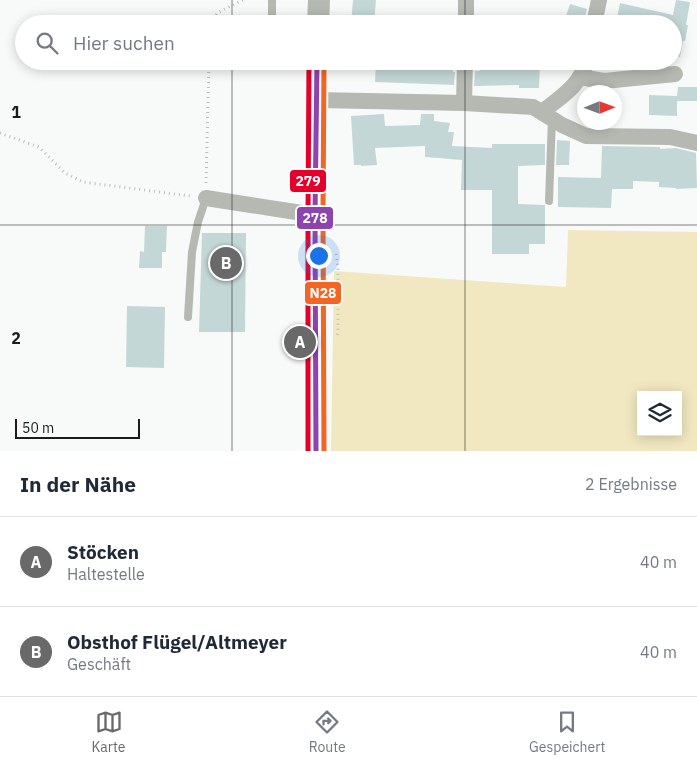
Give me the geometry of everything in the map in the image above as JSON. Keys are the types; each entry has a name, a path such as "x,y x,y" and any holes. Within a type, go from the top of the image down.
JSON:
{"main road":[{"path":"318,15 319,0"},
{"path":"316,451 315,215 318,70"}],"street":[{"path":"466,0 466,15"},
{"path":"596,15 599,0"},
{"path":"464,103 465,70"},
{"path":"547,115 584,70"},
{"path":"580,77 604,81 675,74"},
{"path":"317,100 464,103 534,107 562,125 586,136 670,137 697,143"},
{"path":"206,198 315,215"}],"lane":[{"path":"272,0 272,15"},
{"path":"547,115 549,201"},
{"path":"188,317 192,252 198,222 206,198"}],"path":[{"path":"217,15 242,0"},
{"path":"0,133 39,147 65,173 83,182 206,198 208,70"}],"shaded area":[{"path":"568,230 697,232 697,451 331,451 334,271 566,287"}],"building":[{"path":"353,0 376,0 375,15 352,15"},
{"path":"676,0 690,2 686,25 688,25 682,46 682,15 673,15"},
{"path":"620,3 673,15 618,15"},
{"path":"570,4 587,9 586,15 566,15"},
{"path":"376,70 453,70 455,72 454,85 375,82"},
{"path":"540,70 539,88 519,88 519,85 474,86 475,71"},
{"path":"678,87 697,87 697,101 677,101 677,116 649,115 649,95 677,96"},
{"path":"384,114 385,126 420,125 421,114 434,114 434,121 450,123 448,132 454,132 452,146 492,148 492,144 545,144 545,165 518,166 518,204 545,205 545,244 529,244 529,254 492,254 492,190 461,190 462,160 425,157 425,146 375,148 377,165 354,165 351,116"},
{"path":"557,140 570,141 569,165 556,165"},
{"path":"602,146 676,148 696,153 697,188 676,189 659,187 659,182 633,181 633,189 612,189 611,208 558,207 558,177 601,178"},
{"path":"145,226 167,226 166,252 162,252 162,268 139,268 140,251 144,252"},
{"path":"202,233 246,233 245,332 199,332"},
{"path":"127,306 165,307 164,368 126,367"}],"transit line":[{"name":"279","path":"308,451 309,70"},
{"name":"278","path":"316,451 315,215 317,70"},
{"name":"N28","path":"324,70 324,451"}],"place":[{"name":"Obsthof Flügel/Altmeyer","path":"226,263"},
{"name":"Stöcken","path":"300,342"}]}
